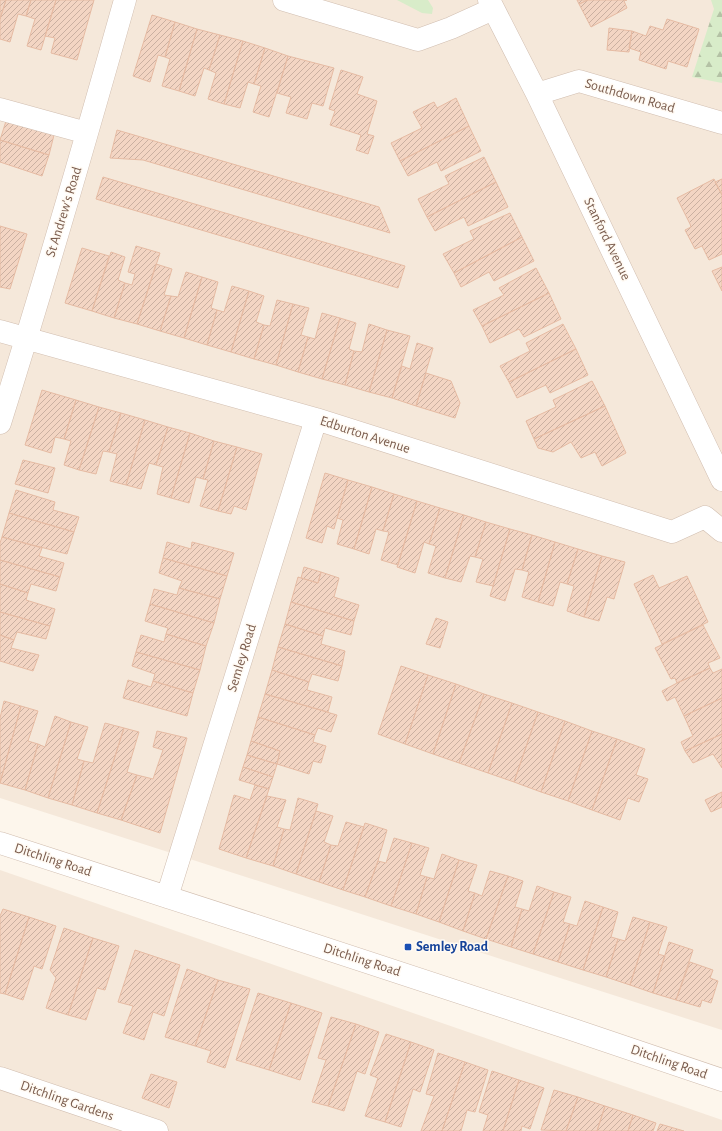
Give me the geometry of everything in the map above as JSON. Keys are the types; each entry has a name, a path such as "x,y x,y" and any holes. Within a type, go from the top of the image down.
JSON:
{"street":[{"name":"St Andrew's Road","path":"0,423 27,339 125,0"},
{"path":"284,0 418,40 451,28 491,4"},
{"name":"Stanford Avenue","path":"491,4 538,94 722,480"},
{"name":"Southdown Road","path":"538,94 579,81 722,123"},
{"path":"0,109 87,133"},
{"name":"Edburton Avenue","path":"0,331 316,419 672,532 705,517 722,531"},
{"name":"Semley Road","path":"167,897 316,419"},
{"name":"Ditchling Road","path":"0,843 267,929 722,1080"},
{"name":"Ditchling Gardens","path":"0,1078 157,1131"}],"shaded area":[{"path":"0,0 722,0 722,1030 0,798"},
{"path":"0,870 722,1120 722,1131 0,1131"}],"green space":[{"path":"397,0 428,0 433,8 432,14 422,13"},
{"path":"711,0 722,0 722,83 692,77 714,9"}],"building":[{"path":"0,0 6,0 0,19"},
{"path":"6,0 31,0 26,16 18,14 10,42 0,39 0,19"},
{"path":"31,0 56,0 41,50 27,46 35,19 26,16"},
{"path":"56,0 94,0 77,60 51,53 55,38 45,36"},
{"path":"577,0 588,0 579,4"},
{"path":"588,0 627,0 624,1 627,8 591,27 579,4"},
{"path":"152,15 175,22 165,57 158,55 150,82 133,76"},
{"path":"667,19 699,29 687,67 668,61 666,69 639,60 641,52 629,48 632,31 646,36 650,26 663,30"},
{"path":"175,22 197,29 179,91 162,86 170,59 165,57"},
{"path":"609,28 632,31 629,52 607,50"},
{"path":"197,29 220,35 209,70 204,68 195,96 179,91"},
{"path":"220,35 243,41 224,104 208,99 216,73 209,70"},
{"path":"243,41 265,48 254,84 248,82 240,108 224,104"},
{"path":"265,48 288,56 269,117 253,112 261,86 254,84"},
{"path":"288,56 334,68 323,106 312,103 307,119 286,113 291,97 277,93"},
{"path":"341,70 363,77 357,94 377,101 367,134 374,136 368,154 356,150 361,135 330,125 335,111 329,109"},
{"path":"456,98 469,126 400,161 391,143 422,128 413,112 434,102 437,108"},
{"path":"6,121 54,135 49,155 0,140"},
{"path":"469,126 481,151 441,171 437,162 408,176 400,161"},
{"path":"117,130 379,207 390,233 143,160 110,158"},
{"path":"0,140 49,155 42,176 0,162"},
{"path":"484,157 496,182 427,217 418,199 449,184 445,176"},
{"path":"103,177 405,266 398,288 96,199"},
{"path":"714,179 722,195 722,254 709,260 702,246 695,249 685,230 691,227 677,198"},
{"path":"722,179 722,195 715,182"},
{"path":"496,182 508,207 468,226 464,217 435,231 427,217"},
{"path":"510,213 522,237 454,273 443,254 474,239 470,231"},
{"path":"0,226 27,234 10,289 0,287"},
{"path":"522,237 534,261 494,281 489,272 461,287 454,273"},
{"path":"136,246 160,253 137,324 114,318 125,283 132,285 135,274 128,272"},
{"path":"82,248 109,256 92,311 65,303"},
{"path":"111,252 125,257 118,280 125,283 114,318 92,311"},
{"path":"156,264 172,269 164,295 171,296 160,331 137,324"},
{"path":"722,267 722,291 712,271"},
{"path":"536,268 549,293 482,326 473,310 504,295 499,288"},
{"path":"186,272 202,277 184,338 160,331 171,296 178,297"},
{"path":"202,277 218,282 211,308 217,310 207,345 184,338"},
{"path":"232,286 249,291 231,352 207,345 217,310 224,312"},
{"path":"249,291 264,296 256,322 264,325 254,359 231,352"},
{"path":"549,293 561,319 524,337 519,329 490,343 482,326"},
{"path":"277,300 293,304 276,365 254,359 264,325 270,326"},
{"path":"293,304 309,308 301,335 308,337 298,372 276,365"},
{"path":"322,313 340,318 322,379 298,372 308,337 315,339"},
{"path":"340,318 356,323 349,349 354,351 345,385 322,379"},
{"path":"369,324 387,330 369,392 345,385 354,351 362,352"},
{"path":"563,324 576,349 509,382 500,366 530,351 526,343"},
{"path":"387,330 410,336 392,398 369,392"},
{"path":"417,343 433,348 416,406 392,398 402,366 410,369"},
{"path":"576,349 588,375 550,393 546,385 517,398 509,382"},
{"path":"426,373 451,381 460,403 455,418 416,406"},
{"path":"592,381 605,406 534,439 526,421 556,407 553,400"},
{"path":"42,390 76,400 64,439 55,437 51,453 25,445"},
{"path":"76,400 99,407 79,470 64,465 71,441 64,439"},
{"path":"605,406 626,453 602,466 595,452 581,458 571,442 553,452 538,448 534,439"},
{"path":"99,407 121,413 109,452 103,451 96,474 79,470"},
{"path":"121,413 145,420 126,485 110,481 117,454 109,452"},
{"path":"145,420 168,427 156,465 149,463 141,489 126,485"},
{"path":"168,427 190,433 171,498 157,494 163,467 156,465"},
{"path":"190,433 214,441 203,479 196,477 189,503 171,498"},
{"path":"214,441 237,447 218,511 200,506 208,480 203,479"},
{"path":"237,447 262,454 246,510 234,506 231,514 218,511"},
{"path":"23,460 55,468 48,493 15,484"},
{"path":"325,473 348,480 334,529 327,526 322,543 306,538"},
{"path":"348,480 372,487 354,549 337,544 343,520 337,518"},
{"path":"372,487 394,494 383,531 376,529 369,554 354,549"},
{"path":"16,490 55,502 53,510 79,517 74,532 9,513"},
{"path":"394,494 417,501 398,565 381,560 389,532 383,531"},
{"path":"417,501 440,508 429,544 424,542 415,573 397,567"},
{"path":"440,508 464,515 445,578 428,573 436,546 429,544"},
{"path":"9,513 74,532 67,554 2,537"},
{"path":"464,515 486,522 475,557 470,556 461,582 445,578"},
{"path":"486,522 510,529 493,586 476,582 483,559 475,557"},
{"path":"510,529 532,535 522,570 515,569 505,601 490,596"},
{"path":"532,535 555,542 538,602 522,597 529,572 522,570"},
{"path":"2,537 42,548 39,556 64,563 60,577 0,560 0,543"},
{"path":"167,542 191,549 192,542 234,553 227,576 163,558"},
{"path":"555,542 578,549 567,584 560,582 553,606 538,602"},
{"path":"578,549 602,556 584,617 567,611 574,586 567,584"},
{"path":"602,556 625,562 614,599 607,597 599,621 584,617"},
{"path":"163,558 227,576 220,599 179,588 182,581 159,573"},
{"path":"0,560 60,577 56,591 31,584 28,593 0,584"},
{"path":"304,567 321,572 318,583 301,578"},
{"path":"321,572 339,578 334,597 359,605 354,621 291,602 298,577 318,583"},
{"path":"653,575 659,588 687,576 708,622 662,644 634,584"},
{"path":"0,584 28,593 26,600 55,609 50,626 0,612"},
{"path":"179,588 220,599 214,623 150,604 154,589 177,595"},
{"path":"291,602 354,621 351,635 325,628 323,636 285,624"},
{"path":"150,604 214,623 206,646 166,634 168,628 145,621"},
{"path":"0,612 50,626 46,639 17,632 14,640 0,635"},
{"path":"436,618 448,622 440,648 426,644"},
{"path":"285,624 323,636 321,644 345,651 342,666 278,647"},
{"path":"703,625 720,658 708,663 710,668 677,683 675,678 671,679 655,648"},
{"path":"166,634 206,646 200,670 136,652 141,635 164,642"},
{"path":"0,635 14,640 11,648 39,655 33,671 0,661"},
{"path":"278,647 342,666 338,681 312,674 309,682 272,670"},
{"path":"136,652 200,670 193,693 153,681 155,674 132,666"},
{"path":"401,666 428,675 405,744 378,734"},
{"path":"710,668 713,673 722,669 722,698 684,716 675,697 667,701 662,691"},
{"path":"272,670 309,682 307,690 332,697 328,712 265,694"},
{"path":"428,675 456,684 433,754 405,744"},
{"path":"128,680 151,687 153,681 193,693 187,716 123,698"},
{"path":"456,684 484,694 459,763 433,754"},
{"path":"265,694 337,715 331,732 318,728 315,735 258,717"},
{"path":"484,694 512,703 488,773 459,763"},
{"path":"722,698 722,734 685,751 681,742 693,736 684,716"},
{"path":"4,701 21,706 0,783 0,718"},
{"path":"512,703 538,712 514,782 488,773"},
{"path":"21,706 38,711 28,741 38,744 25,790 0,783"},
{"path":"538,712 565,721 541,792 514,782"},
{"path":"55,716 71,722 48,798 25,790 38,744 45,747"},
{"path":"258,717 315,735 313,742 326,746 321,763 313,761 309,774 277,764 280,751 251,741"},
{"path":"565,721 592,731 568,801 541,792"},
{"path":"71,722 88,727 77,759 84,761 72,805 48,798"},
{"path":"105,723 124,728 97,813 72,805 84,761 93,763"},
{"path":"124,728 139,732 127,772 137,775 121,820 97,813"},
{"path":"157,731 187,738 160,833 121,820 137,775 153,779 163,750 153,747"},
{"path":"592,731 617,739 592,810 568,801"},
{"path":"722,734 722,768 713,754 693,763 685,751"},
{"path":"617,739 645,749 636,775 648,779 639,802 628,798 620,820 592,810"},
{"path":"251,741 280,751 277,764 247,755"},
{"path":"247,755 277,764 273,777 243,767"},
{"path":"243,767 273,777 269,789 239,780"},
{"path":"255,785 269,789 246,858 219,849 234,795 250,800"},
{"path":"722,792 722,807 711,812 705,800"},
{"path":"267,796 286,800 277,827 284,829 273,866 246,858"},
{"path":"298,798 318,804 296,874 273,866 284,829 290,830"},
{"path":"316,811 333,816 324,842 331,845 319,882 296,874"},
{"path":"346,822 364,827 343,890 319,882 331,845 338,846"},
{"path":"365,823 387,830 365,897 343,890"},
{"path":"394,838 412,843 391,906 365,897 378,861 386,863"},
{"path":"412,843 429,848 420,875 427,877 416,914 391,906"},
{"path":"442,854 459,860 439,922 416,914 427,877 434,879"},
{"path":"459,860 477,865 468,891 475,893 463,931 439,922"},
{"path":"490,871 508,876 486,939 463,931 475,893 482,896"},
{"path":"508,876 523,881 515,907 522,909 511,947 486,939"},
{"path":"537,886 554,892 533,954 511,947 522,909 529,911"},
{"path":"554,892 571,897 563,922 570,924 558,962 533,954"},
{"path":"585,901 603,907 583,970 558,962 570,924 577,926"},
{"path":"603,907 618,912 611,937 618,939 606,977 583,970"},
{"path":"3,909 29,917 5,994 0,993 0,916"},
{"path":"29,917 56,926 42,969 34,966 23,1000 5,994"},
{"path":"633,917 650,922 630,985 606,977 618,939 625,941"},
{"path":"650,922 667,927 658,954 665,956 653,993 630,985"},
{"path":"64,928 93,938 68,1015 46,1008 56,978 50,970"},
{"path":"93,938 119,946 105,990 97,988 86,1020 68,1015"},
{"path":"669,942 693,950 676,1000 653,993"},
{"path":"135,950 180,965 164,1016 153,1012 144,1040 123,1033 133,1006 118,1002"},
{"path":"690,962 713,970 710,978 718,981 711,1003 702,1000 700,1007 676,1000"},
{"path":"187,969 218,980 195,1046 165,1037"},
{"path":"218,980 250,989 225,1068 207,1062 211,1051 195,1046"},
{"path":"258,993 291,1003 269,1070 236,1060"},
{"path":"291,1003 322,1013 300,1080 269,1070"},
{"path":"331,1017 356,1024 328,1106 312,1102 326,1060 318,1058"},
{"path":"356,1024 379,1032 365,1074 357,1071 344,1111 328,1106"},
{"path":"386,1034 411,1042 385,1122 365,1116 378,1078 370,1075"},
{"path":"411,1042 434,1050 420,1092 413,1089 401,1127 385,1122"},
{"path":"438,1053 465,1062 442,1131 421,1131 434,1096 426,1094"},
{"path":"465,1062 488,1070 475,1112 467,1110 461,1131 442,1131"},
{"path":"492,1071 519,1080 503,1131 483,1131 488,1115 479,1112"},
{"path":"151,1074 177,1082 169,1108 142,1098"},
{"path":"519,1080 544,1088 530,1129 522,1126 521,1131 503,1131"},
{"path":"554,1090 578,1097 566,1131 541,1130"},
{"path":"578,1097 605,1106 597,1131 566,1131"},
{"path":"605,1106 633,1115 628,1131 597,1131"},
{"path":"633,1115 656,1123 653,1131 628,1131"},
{"path":"660,1124 684,1131 657,1131"}],"place":[{"name":"Semley Road","path":"408,947"}]}
